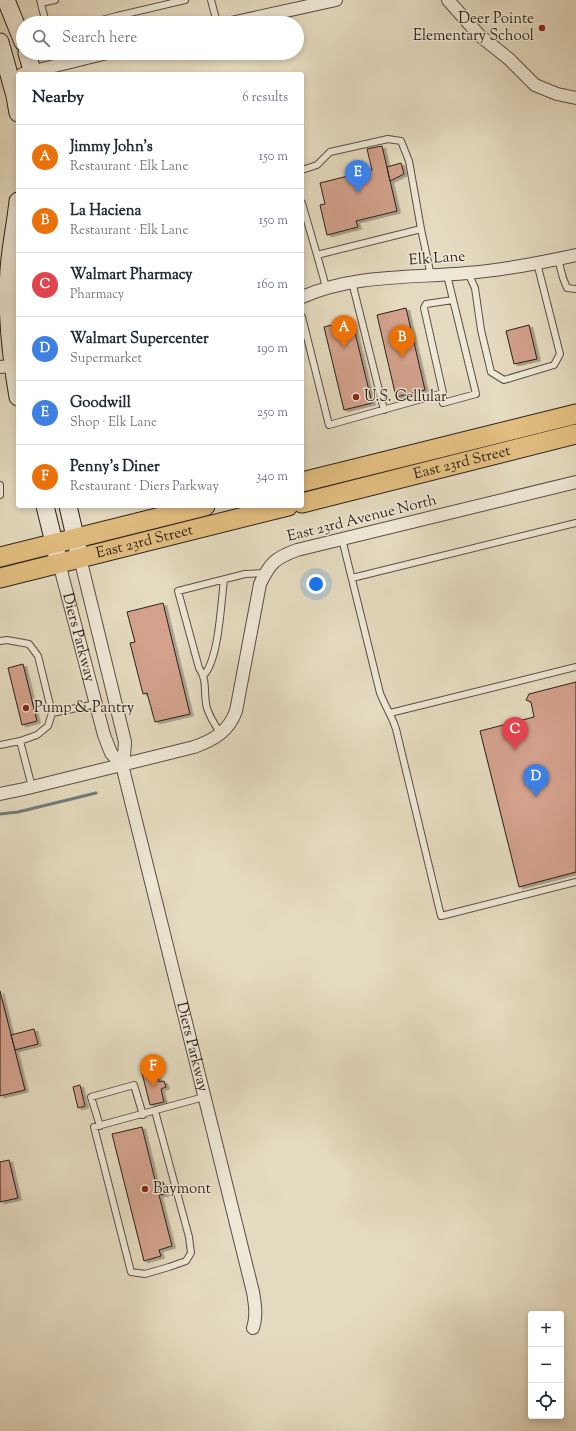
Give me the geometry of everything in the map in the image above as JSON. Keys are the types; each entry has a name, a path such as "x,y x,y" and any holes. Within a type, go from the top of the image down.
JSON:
{"main road":[{"path":"6,0 16,25"},
{"path":"0,42 22,72"},
{"path":"23,72 26,60"},
{"path":"16,216 10,260 8,295 10,366 16,389"},
{"name":"East 23rd Street","path":"304,482 576,414"},
{"name":"East 23rd Street","path":"304,502 576,434"},
{"name":"Diers Parkway","path":"45,508 59,563"},
{"name":"Diers Parkway","path":"68,508 80,558"},
{"name":"East 23rd Street","path":"0,558 197,508"},
{"name":"East 23rd Street","path":"0,578 280,508"}],"street":[{"path":"263,16 336,0"},
{"path":"448,0 479,35 509,59 536,85 557,94 576,98"},
{"path":"31,72 79,60"},
{"name":"Elk Lane","path":"304,296 326,287 352,282 468,273 537,263 576,255"},
{"name":"East 23rd Avenue North","path":"0,794 194,747 206,743 221,734 230,724 236,711 257,594 267,569 276,560 288,553 576,482"},
{"name":"Diers Parkway","path":"80,558 125,742 122,765 253,1292 255,1304 254,1328"},
{"name":"Diers Parkway","path":"59,563 109,748 116,760 122,765"}],"lane":[{"path":"44,16 40,2 55,0"},
{"path":"117,16 185,0"},
{"path":"211,0 215,16"},
{"path":"304,169 317,164 330,152 388,139 401,141 409,161 431,276"},
{"path":"304,210 326,287"},
{"path":"317,255 421,229"},
{"path":"558,259 567,288 576,289"},
{"path":"468,273 475,288 491,372 504,380 554,365 560,354 537,263"},
{"path":"447,274 476,394 443,403 443,393 424,308 426,304 453,300"},
{"path":"352,282 384,410"},
{"path":"304,325 329,425 443,393"},
{"path":"0,485 0,495"},
{"path":"352,578 576,523"},
{"path":"342,539 380,693 396,729 441,916 576,882"},
{"path":"221,734 211,720 207,707 204,675 199,668 178,592 245,574 265,573"},
{"path":"204,675 209,669 215,647 224,580"},
{"path":"0,641 7,640 29,644 38,656 52,713 48,726 37,735 0,746"},
{"path":"390,713 576,667"},
{"path":"52,713 96,704"},
{"path":"20,741 32,787"},
{"path":"100,1126 91,1097 134,1085 143,1114"},
{"path":"155,1111 189,1237 191,1253 186,1261 145,1274 131,1272 94,1127 204,1097"}],"building":[{"path":"382,146 397,211 356,221 358,227 327,235 320,205 325,204 320,183 372,170 367,149"},
{"path":"401,163 404,174 390,181 387,167"},
{"path":"406,308 425,390 396,397 377,315"},
{"path":"352,320 372,403 344,410 324,327"},
{"path":"529,325 537,359 514,364 506,331"},
{"path":"163,603 190,714 155,722 147,693 143,694 130,643 135,642 127,612"},
{"path":"23,664 37,721 22,725 8,668"},
{"path":"576,682 576,872 519,887 480,731 534,717 531,702 526,700 529,694"},
{"path":"0,991 25,1090 0,1096"},
{"path":"34,1029 38,1044 15,1050 11,1035"},
{"path":"155,1066 159,1082 164,1081 166,1087 161,1089 164,1102 150,1105 141,1069"},
{"path":"80,1085 85,1106 78,1108 73,1087"},
{"name":"Baymont","path":"142,1127 156,1184 163,1182 166,1194 159,1195 172,1246 159,1250 161,1256 144,1261 112,1134"},
{"path":"9,1160 18,1198 0,1202 0,1162"}],"waterway":[{"path":"0,814 18,812 96,793"}],"place":[{"name":"Deer Pointe Elementary School","path":"542,28"},
{"name":"Goodwill","path":"358,193"},
{"name":"Jimmy John's","path":"344,348"},
{"name":"La Haciena","path":"402,358"},
{"name":"U.S. Cellular","path":"356,397"},
{"name":"Pump & Pantry","path":"26,708"},
{"name":"Walmart Pharmacy","path":"515,750"},
{"name":"Walmart Supercenter","path":"536,797"},
{"name":"Penny's Diner","path":"153,1087"},
{"name":"Baymont","path":"145,1189"}]}
